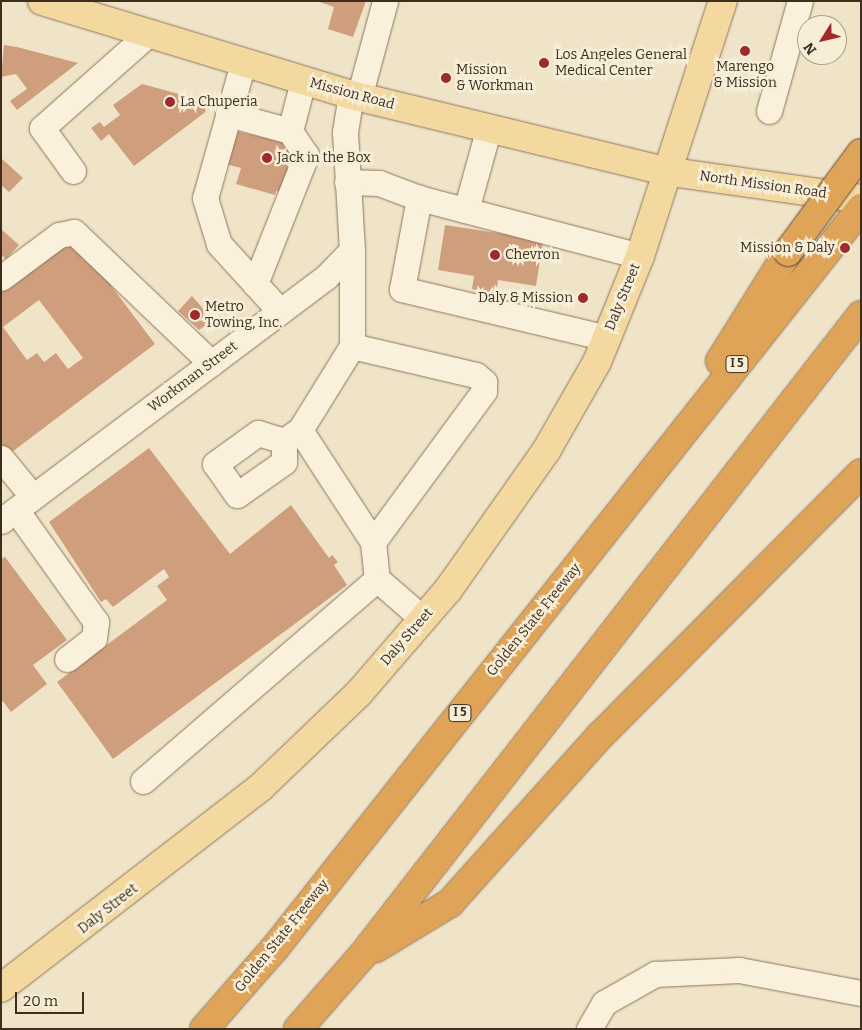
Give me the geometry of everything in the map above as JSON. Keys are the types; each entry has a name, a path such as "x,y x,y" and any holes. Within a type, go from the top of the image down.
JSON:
{"highway":[{"path":"647,479 788,252 861,152"},
{"name":"Golden State Freeway","path":"204,1029 275,948 861,208"},
{"path":"298,1029 362,956 852,330 861,314"},
{"path":"362,956 450,903 601,735 861,473"}],"main road":[{"name":"Mission Road","path":"42,1 355,96 489,126 665,171"},
{"name":"Daly Street","path":"1,988 80,931 262,786 359,693 423,619 546,451 606,338 640,256 665,171 723,1"},
{"name":"North Mission Road","path":"665,171 861,199"}],"street":[{"path":"385,1 345,132 352,250 352,346 292,436 373,542 376,579 423,619"},
{"path":"769,112 800,1"},
{"path":"73,171 42,128 147,34"},
{"path":"243,63 205,198 219,244 280,311"},
{"path":"290,131 303,81"},
{"path":"228,114 290,131 306,155 255,284"},
{"path":"466,210 489,126"},
{"path":"347,182 379,183 419,198 640,256"},
{"path":"419,198 402,288 606,338"},
{"path":"1,278 59,235 74,232 211,364"},
{"name":"Workman Street","path":"17,509 326,277 352,250"},
{"path":"352,346 476,375 484,382 484,391 373,542"},
{"path":"1,458 17,509 96,622 94,638 67,659"},
{"path":"143,781 376,579"},
{"path":"589,1029 604,1003 656,974 739,970 861,993"}],"building":[{"path":"317,1 366,1 353,37 328,29 334,7"},
{"path":"4,45 78,63 17,110 10,101 27,89 16,74 1,77"},
{"path":"142,84 216,104 134,166 109,134 101,141 91,128 100,122 104,127 120,115 113,105"},
{"path":"230,130 285,142 283,146 295,149 281,192 276,191 275,195 236,184 241,168 221,163"},
{"path":"1,158 23,178 9,192 1,185"},
{"path":"445,225 543,240 536,286 498,280 496,293 472,289 474,276 438,270"},
{"path":"1,229 19,245 6,259 1,255"},
{"path":"72,234 155,344 8,455 1,447 1,287","holes":["39,300 83,358 68,369 56,353 44,362 37,353 27,360 3,327"]},
{"name":"Metro Towing, Inc.","path":"192,296 213,320 199,330 178,311"},
{"path":"149,448 230,554 291,505 329,558 332,555 338,562 334,565 347,585 113,759 57,682 167,600 157,586 169,577 164,569 113,607 106,599 101,602 49,522"},
{"path":"5,557 67,640 33,665 47,684 11,712 1,699 1,559"}],"place":[{"name":"Marengo & Mission","path":"745,51"},
{"name":"Los Angeles General Medical Center","path":"544,63"},
{"name":"Mission & Workman","path":"446,78"},
{"name":"La Chuperia","path":"170,102"},
{"name":"Jack in the Box","path":"267,158"},
{"name":"Mission & Daly","path":"845,248"},
{"name":"Chevron","path":"495,255"},
{"name":"Daly & Mission","path":"583,298"},
{"name":"Metro Towing, Inc.","path":"195,315"}]}
